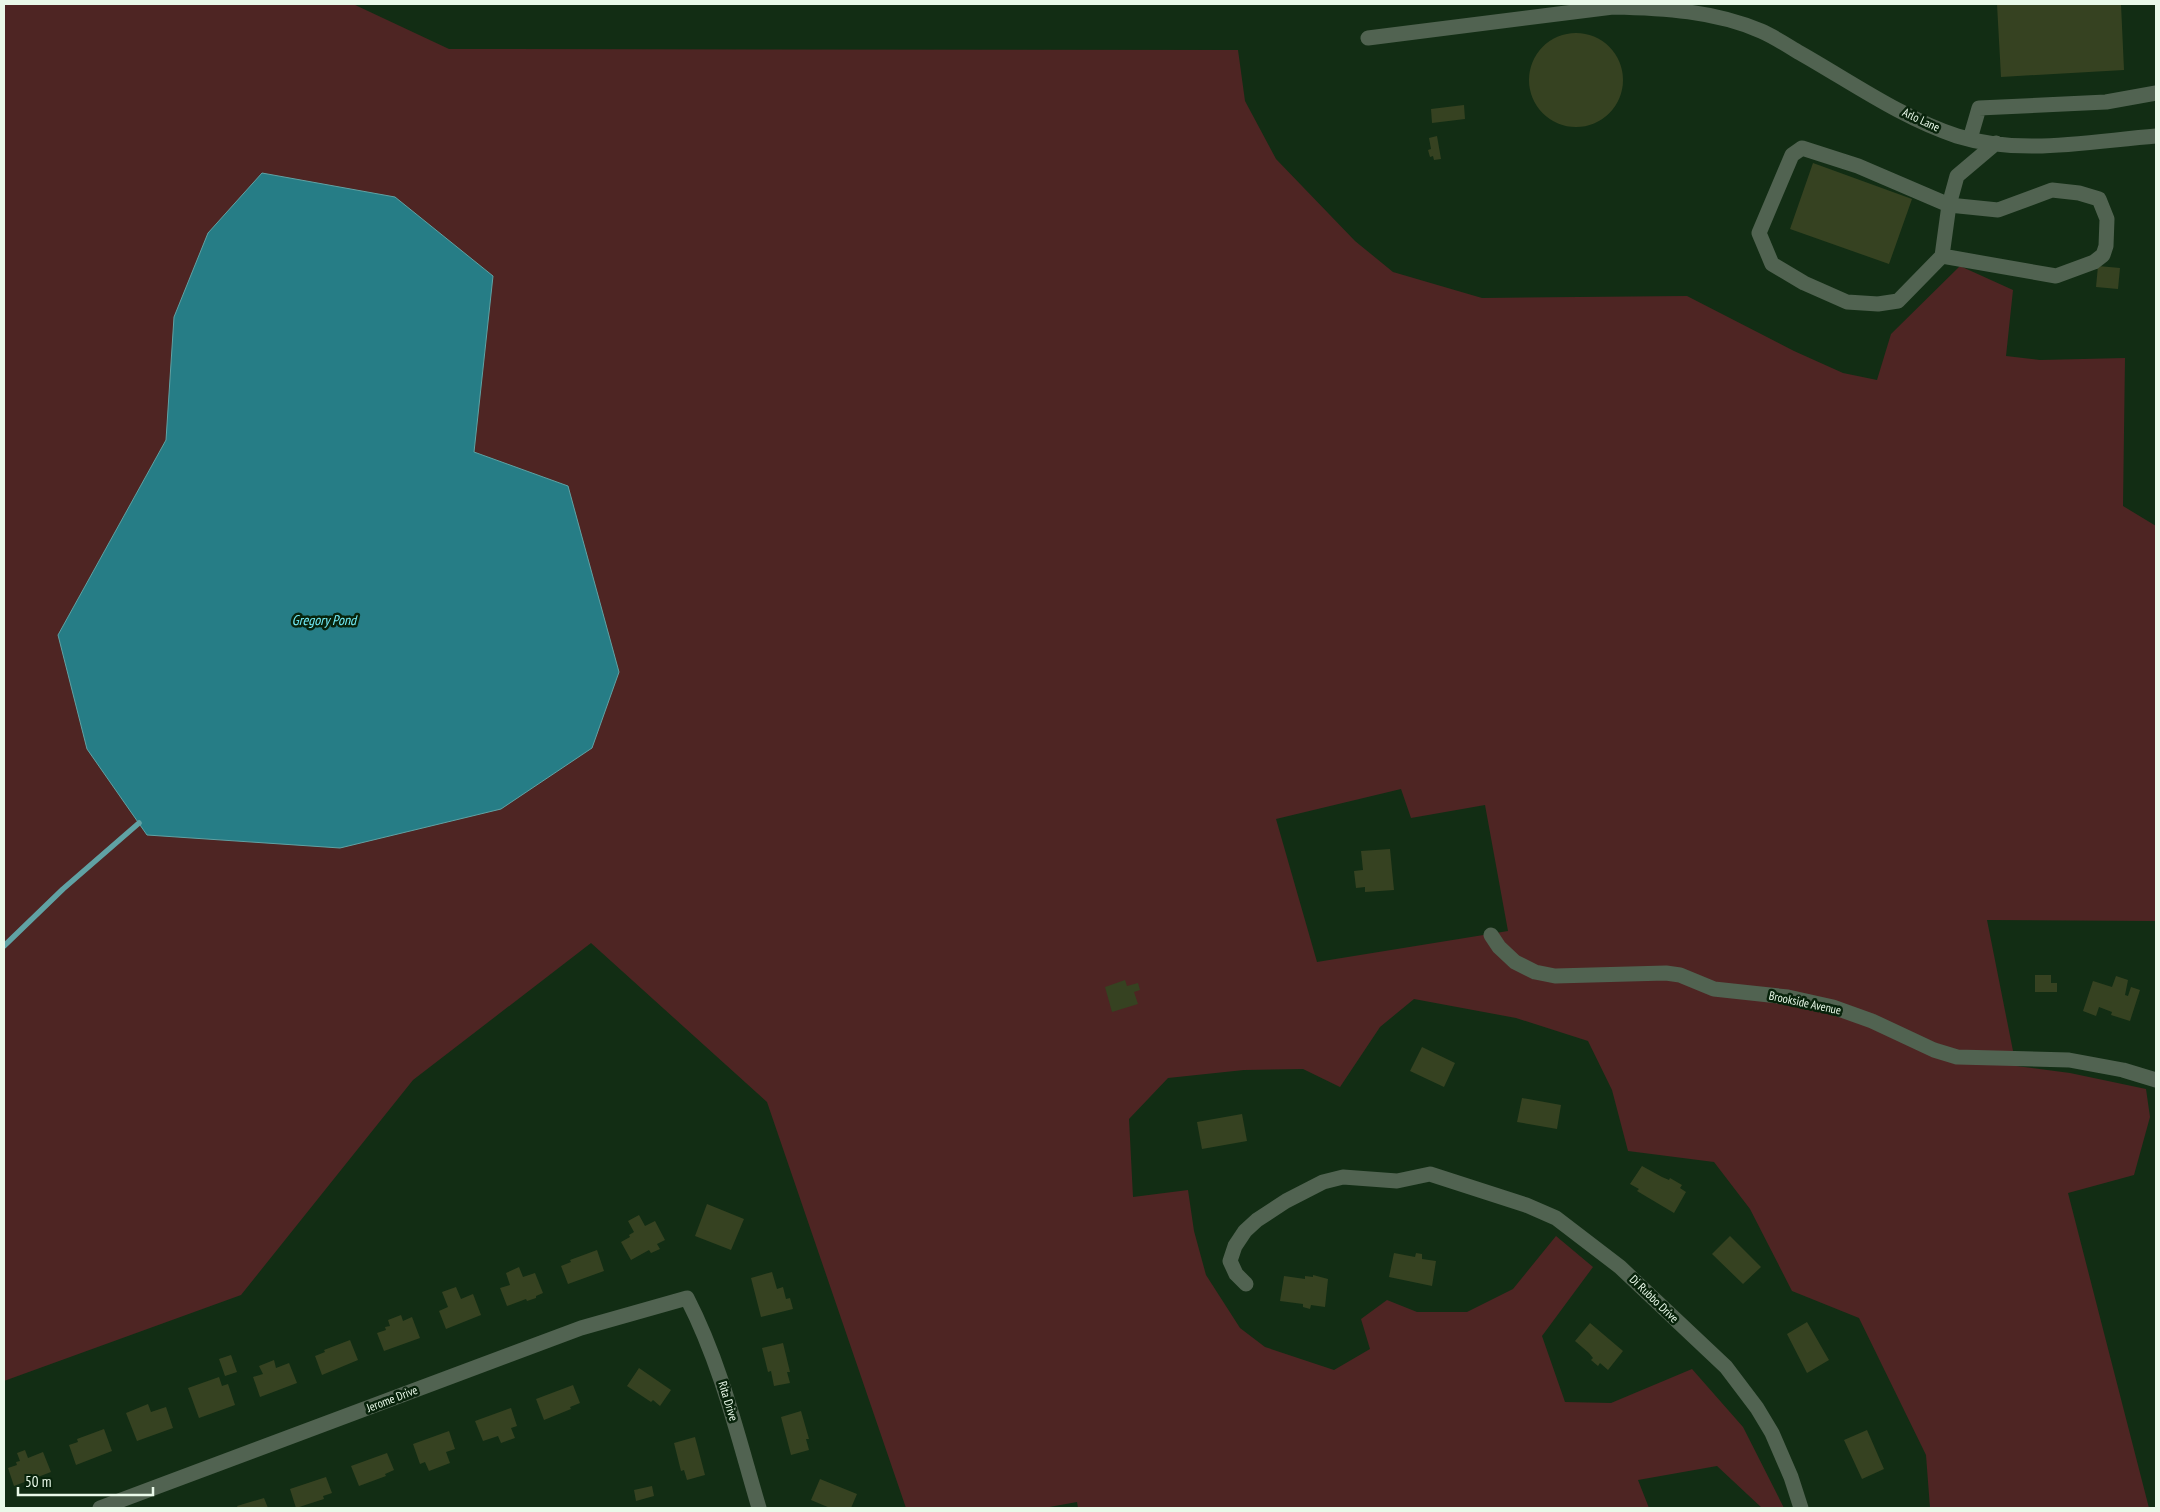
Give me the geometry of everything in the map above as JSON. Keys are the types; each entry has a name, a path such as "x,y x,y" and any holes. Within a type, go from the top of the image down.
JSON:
{"street":[{"name":"Arlo Lane","path":"1368,38 1613,7 1642,7 1706,14 1736,22 1762,32 1934,128 1970,139 1996,143 2040,145 2156,136"},
{"path":"1970,139 1979,108 2106,102 2156,93"},
{"path":"1942,256 2056,276 2094,262 2103,255 2106,246 2107,219 2099,199 2079,193 2052,190 1998,210 1949,205 1858,166 1802,148 1792,155 1759,233 1772,264 1804,283 1848,302 1878,304 1898,301 1942,256 1949,205 1957,176 1996,143"},
{"name":"Brookside Avenue","path":"1491,935 1499,947 1515,962 1535,972 1555,976 1666,973 1680,975 1714,989 1788,997 1833,1007 1872,1021 1934,1050 1957,1057 2069,1060 2123,1070 2156,1080"},
{"name":"Di Rubbo Drive","path":"1246,1284 1236,1274 1230,1262 1236,1246 1245,1231 1286,1200 1324,1182 1343,1177 1397,1181 1430,1174 1526,1205 1556,1218 1620,1267 1726,1367 1757,1408 1772,1433 1791,1477 1801,1508"},
{"name":"Jerome Drive","path":"100,1508 581,1328 687,1298"},
{"name":"Rita Drive","path":"687,1298 700,1324 720,1375 759,1508"}],"shaded area":[{"path":"4,4 353,4 449,49 1238,50 1245,101 1276,159 1355,241 1393,272 1482,298 1687,296 1794,351 1843,373 1877,380 1891,334 1960,266 2013,290 2006,356 2040,360 2125,358 2123,506 2156,526 2156,921 1987,920 2016,1066 2070,1073 2146,1089 2150,1117 2134,1175 2068,1193 2149,1508 1930,1508 1926,1455 1859,1318 1792,1291 1750,1209 1714,1162 1628,1151 1612,1090 1588,1041 1516,1018 1414,999 1380,1027 1340,1087 1303,1069 1244,1070 1168,1078 1129,1119 1133,1197 1188,1190 1194,1231 1206,1275 1240,1328 1265,1347 1334,1370 1370,1349 1361,1319 1387,1300 1417,1312 1467,1312 1513,1289 1556,1236 1593,1267 1542,1336 1565,1402 1611,1403 1692,1369 1743,1427 1784,1508 1762,1508 1717,1466 1638,1480 1649,1508 1078,1508 1077,1502 1044,1508 906,1508 767,1102 591,943 413,1080 241,1295 4,1381","holes":["493,276 474,452 568,486 58,635 166,440","1401,789 1411,818 1485,805 1508,931 1317,962 1276,819"]}],"water":[{"name":"Gregory Pond","path":"262,173 395,197 493,276 474,452 568,486 619,672 592,748 501,809 340,848 147,835 87,749 58,635 166,440 174,317 208,233"}],"building":[{"path":"1997,4 2121,4 2124,70 2001,77"},
{"path":"1567,33 1585,33 1610,46 1620,62 1623,80 1620,98 1610,114 1585,127 1567,127 1542,114 1529,89 1529,71 1542,46"},
{"path":"1464,105 1465,119 1432,123 1431,109"},
{"path":"1437,136 1441,159 1434,160 1433,156 1430,157 1428,150 1431,149 1429,138"},
{"path":"1813,163 1912,199 1889,264 1790,229"},
{"path":"2098,266 2120,268 2118,289 2096,287"},
{"path":"1390,849 1394,890 1365,892 1365,887 1356,888 1354,871 1363,870 1361,851"},
{"path":"2035,975 2051,975 2051,983 2057,983 2057,992 2035,992"},
{"path":"2116,976 2128,980 2125,995 2128,996 2131,987 2140,990 2130,1021 2111,1015 2112,1012 2099,1007 2096,1016 2083,1011 2093,981 2112,987"},
{"path":"1125,980 1127,986 1138,983 1140,990 1134,992 1138,1004 1112,1012 1105,987"},
{"path":"1422,1047 1455,1063 1444,1087 1410,1071"},
{"path":"1522,1098 1561,1105 1557,1129 1517,1122"},
{"path":"1242,1114 1247,1141 1202,1149 1197,1122"},
{"path":"1642,1166 1682,1185 1680,1188 1686,1192 1674,1213 1637,1191 1639,1189 1630,1184"},
{"path":"707,1204 744,1219 731,1250 695,1236"},
{"path":"639,1215 645,1226 655,1221 665,1240 657,1244 660,1249 651,1253 649,1250 631,1260 621,1242 630,1237 629,1235 634,1232 628,1221"},
{"path":"1730,1236 1761,1267 1743,1284 1712,1254"},
{"path":"597,1250 604,1271 568,1284 561,1266 571,1262 570,1260"},
{"path":"1394,1253 1415,1257 1416,1253 1422,1254 1422,1259 1436,1261 1432,1286 1389,1277"},
{"path":"519,1267 523,1277 535,1273 543,1293 536,1296 536,1298 527,1301 526,1299 507,1306 500,1288 510,1285 506,1273"},
{"path":"772,1272 777,1289 783,1287 786,1299 790,1298 793,1309 761,1317 751,1278"},
{"path":"1313,1275 1328,1279 1325,1307 1311,1305 1310,1309 1303,1307 1303,1304 1280,1301 1284,1276 1305,1279 1305,1276 1313,1277"},
{"path":"456,1287 461,1299 473,1294 481,1315 446,1329 439,1311 448,1307 442,1292"},
{"path":"401,1315 403,1321 412,1317 420,1338 384,1351 377,1333 386,1330 385,1327 390,1326 388,1320"},
{"path":"1807,1322 1829,1360 1807,1373 1787,1334"},
{"path":"1590,1323 1623,1351 1608,1370 1600,1363 1598,1366 1591,1360 1593,1358 1589,1353 1575,1341"},
{"path":"350,1340 358,1360 322,1375 315,1356 325,1352 324,1350"},
{"path":"783,1343 790,1372 787,1372 790,1383 774,1386 771,1371 768,1372 762,1348"},
{"path":"231,1355 237,1372 225,1376 219,1359"},
{"path":"274,1360 276,1368 289,1363 297,1383 260,1397 253,1377 263,1374 259,1366"},
{"path":"639,1368 671,1390 660,1406 653,1400 651,1402 627,1386"},
{"path":"219,1377 222,1386 228,1384 235,1405 199,1418 188,1388"},
{"path":"573,1385 580,1403 570,1407 571,1409 544,1420 536,1399"},
{"path":"148,1404 151,1412 166,1407 173,1428 137,1441 126,1413"},
{"path":"511,1408 517,1426 511,1428 515,1438 501,1443 498,1436 483,1441 475,1421"},
{"path":"801,1411 809,1439 806,1439 809,1450 791,1455 781,1417"},
{"path":"104,1429 112,1451 76,1465 69,1445 78,1442 77,1439"},
{"path":"1867,1430 1884,1469 1862,1479 1844,1440"},
{"path":"449,1431 455,1449 446,1452 450,1463 429,1471 425,1462 420,1464 413,1444"},
{"path":"695,1437 705,1475 687,1480 684,1470 681,1471 674,1443"},
{"path":"25,1450 28,1458 43,1452 51,1472 14,1486 8,1468 17,1465 16,1462 20,1461 17,1453"},
{"path":"387,1453 394,1470 385,1474 386,1476 359,1486 351,1466"},
{"path":"326,1477 332,1493 323,1496 324,1499 296,1508 290,1489"},
{"path":"820,1479 857,1494 851,1508 830,1508 811,1500"},
{"path":"652,1486 654,1496 636,1501 634,1490"},
{"path":"264,1498 268,1508 238,1508 237,1506"}],"waterway":[{"path":"4,946 63,889 139,823"}]}
